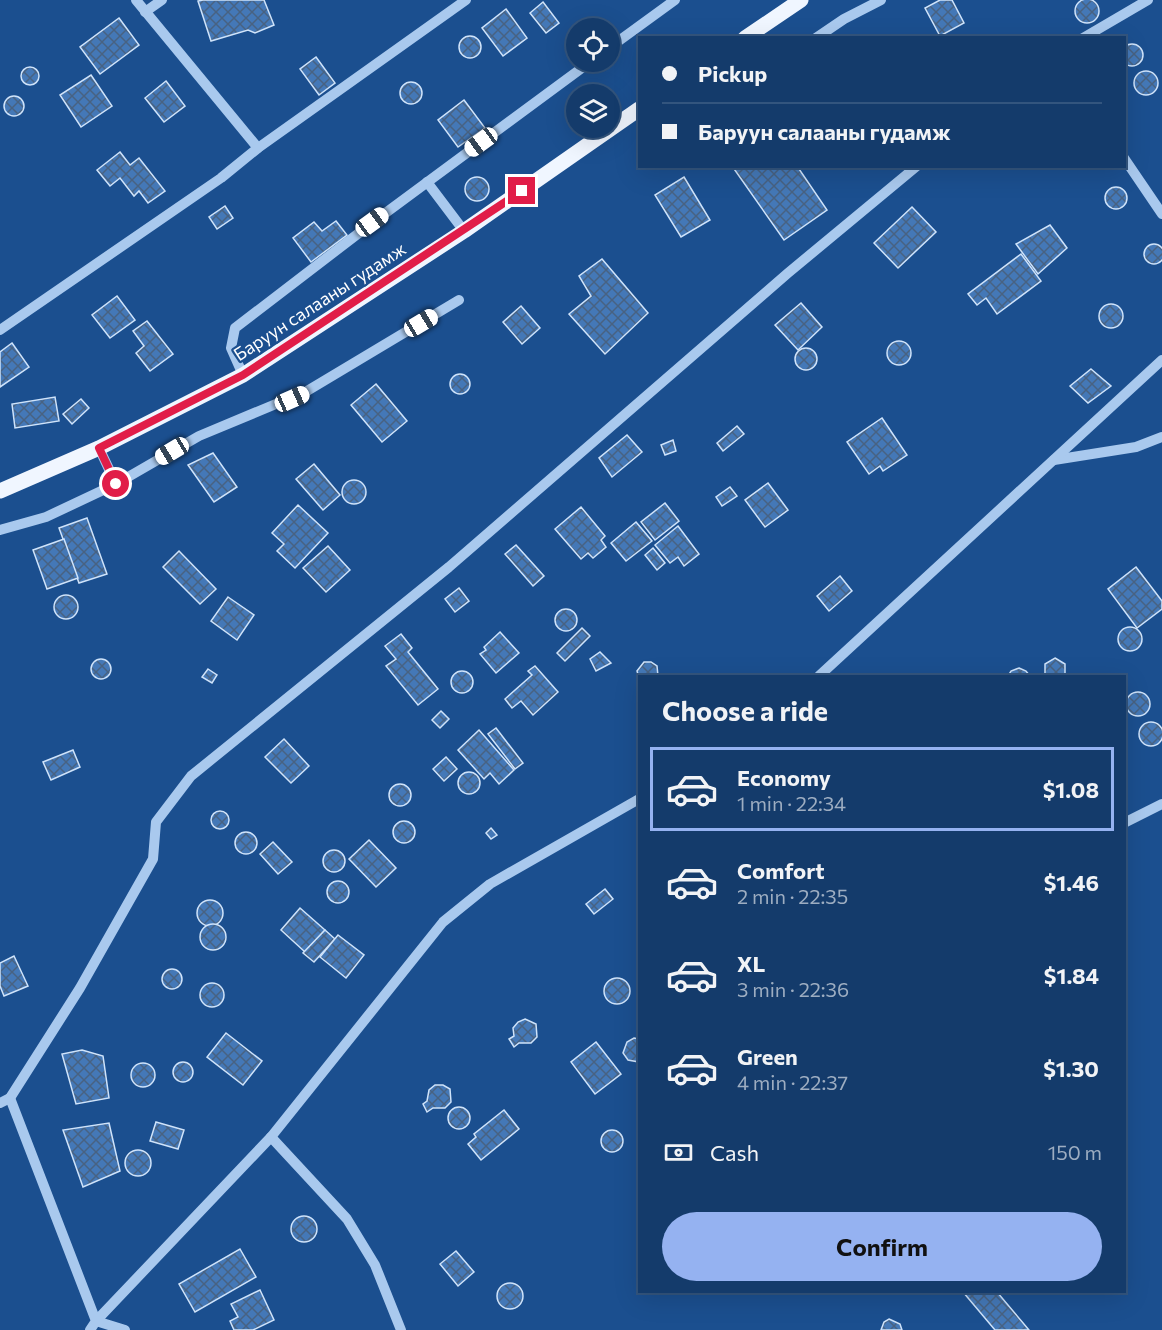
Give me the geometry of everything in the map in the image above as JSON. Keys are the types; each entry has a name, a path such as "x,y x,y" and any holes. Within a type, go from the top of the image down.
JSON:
{"main road":[{"path":"748,36 801,0"},
{"name":"Баруун салааны гудамж","path":"0,491 99,448 243,375 464,231 638,110"}],"street":[{"path":"136,0 258,148"},
{"path":"146,12 162,0"},
{"path":"0,330 221,178 258,148 466,0"},
{"path":"620,40 675,0"},
{"path":"819,36 844,19 882,0"},
{"path":"1086,36 1148,0"},
{"path":"243,375 231,348 235,328 576,72"},
{"path":"1126,161 1162,214"},
{"path":"95,1327 5,1101 80,988 153,859 156,822 190,776 449,567 788,273 915,168"},
{"path":"427,182 464,231"},
{"path":"0,530 46,517 116,484 199,436 308,392 459,300"},
{"path":"820,675 1162,360"},
{"path":"1053,460 1136,447 1162,437"},
{"path":"99,448 116,484"},
{"path":"95,1327 271,1137 443,922 490,884 638,800"},
{"path":"1126,822 1162,804"},
{"path":"271,1137 347,1219 375,1265 401,1330"},
{"path":"95,1327 125,1330"}],"building":[{"path":"1087,-1 1092,0 1098,6 1098,16 1092,22 1087,23 1082,22 1076,16 1075,11 1076,6 1082,0"},
{"path":"264,0 274,25 255,33 248,30 211,41 198,1"},
{"path":"940,0 952,0 964,23 940,36 925,8"},
{"path":"543,2 559,23 546,33 530,13"},
{"path":"506,9 527,38 503,56 482,28"},
{"path":"119,18 139,45 100,74 80,47"},
{"path":"470,36 478,39 481,47 478,55 470,58 462,55 459,47 462,39"},
{"path":"1136,45 1142,51 1140,63 1132,66 1126,64 1126,46"},
{"path":"316,57 335,83 319,95 300,69"},
{"path":"26,67 34,67 39,72 37,83 26,85 21,80 21,72"},
{"path":"1146,71 1151,72 1157,78 1157,88 1151,94 1146,95 1141,94 1135,88 1134,83 1135,78 1141,72"},
{"path":"91,75 112,106 81,127 60,95"},
{"path":"166,81 185,106 164,122 145,98"},
{"path":"411,82 419,85 422,93 419,101 411,104 403,101 400,93 403,85"},
{"path":"14,96 21,99 24,106 21,113 14,116 7,113 4,106 7,99"},
{"path":"464,100 485,128 458,147 438,120"},
{"path":"120,152 130,165 139,158 165,191 148,203 139,191 134,196 120,178 110,186 97,170"},
{"path":"733,168 798,168 827,210 784,240"},
{"path":"477,177 482,178 488,184 488,194 482,200 477,201 472,200 466,194 465,189 466,184 472,178"},
{"path":"684,177 710,220 681,237 655,195"},
{"path":"1116,187 1124,190 1127,198 1124,206 1116,209 1108,206 1105,198 1108,190"},
{"path":"225,206 233,218 217,229 209,217"},
{"path":"912,207 936,232 898,268 874,243"},
{"path":"336,221 347,235 311,262 293,238 314,222 322,231"},
{"path":"1050,225 1067,248 1038,274 1016,244"},
{"path":"1154,244 1161,247 1163,258 1161,261 1154,264 1147,261 1144,254 1147,247"},
{"path":"1021,254 1041,281 997,314 986,298 977,305 968,294"},
{"path":"602,259 648,313 605,354 569,314 591,296 579,276"},
{"path":"117,296 135,320 110,338 92,315"},
{"path":"801,303 822,327 798,350 775,325"},
{"path":"1111,304 1116,305 1122,311 1122,321 1116,327 1111,328 1106,327 1100,321 1099,316 1100,311 1106,305"},
{"path":"521,306 540,328 522,344 503,322"},
{"path":"147,321 173,354 150,371 136,353 144,346 133,331"},
{"path":"899,341 904,342 910,348 910,358 904,364 899,365 894,364 888,358 887,353 888,348 894,342"},
{"path":"12,343 29,367 0,387 0,352"},
{"path":"806,348 814,351 817,359 814,367 806,370 798,367 795,359 798,351"},
{"path":"1091,369 1111,386 1088,403 1070,386"},
{"path":"460,374 467,377 470,384 467,391 460,394 453,391 450,384 453,377"},
{"path":"376,384 407,421 382,442 351,405"},
{"path":"55,397 59,421 15,428 12,404"},
{"path":"81,399 89,408 72,424 63,414"},
{"path":"882,418 907,455 883,471 880,466 869,474 847,442"},
{"path":"737,426 744,434 723,451 717,443"},
{"path":"627,435 642,452 612,477 599,458"},
{"path":"673,440 676,451 665,455 661,445"},
{"path":"213,453 237,487 214,502 188,465"},
{"path":"314,464 340,495 323,510 296,479"},
{"path":"354,480 362,484 366,492 362,500 354,504 346,500 342,492 346,484"},
{"path":"768,483 788,510 765,527 745,500"},
{"path":"730,487 737,496 722,506 716,497"},
{"path":"665,503 679,521 655,540 641,522"},
{"path":"298,505 328,533 295,568 277,551 284,544 272,533"},
{"path":"581,507 605,536 601,540 606,547 593,558 588,553 581,559 555,529"},
{"path":"87,518 107,574 79,583 59,528"},
{"path":"636,522 652,541 626,561 611,543"},
{"path":"678,526 699,554 684,566 678,557 670,563 655,545"},
{"path":"64,539 78,578 47,589 33,550"},
{"path":"516,545 544,576 533,586 505,554"},
{"path":"328,546 350,570 326,592 303,568"},
{"path":"653,548 665,563 657,570 645,555"},
{"path":"179,551 216,589 200,604 163,567"},
{"path":"1136,567 1162,601 1162,609 1137,628 1108,589"},
{"path":"840,576 852,591 829,611 817,596"},
{"path":"459,588 469,601 455,612 445,599"},
{"path":"66,595 74,599 78,607 74,615 66,619 58,615 54,607 58,599"},
{"path":"228,597 254,615 237,640 211,621"},
{"path":"566,609 574,612 577,620 574,628 566,631 558,628 555,620 558,612"},
{"path":"1130,627 1135,628 1141,634 1141,644 1135,650 1130,651 1125,650 1119,644 1118,639 1119,634 1125,628"},
{"path":"582,628 590,636 565,661 557,653"},
{"path":"500,632 519,653 496,673 480,654"},
{"path":"401,634 412,648 408,652 438,689 418,705 386,666 396,659 385,646"},
{"path":"600,652 611,663 596,671 590,659"},
{"path":"1055,658 1065,664 1065,675 1045,675 1045,664"},
{"path":"97,659 105,659 111,665 111,673 105,679 97,679 91,673 91,665"},
{"path":"644,662 651,662 657,666 658,675 638,675 637,671"},
{"path":"535,666 558,692 533,715 521,701 512,708 505,699 532,675 528,671"},
{"path":"1019,668 1029,675 1009,675 1011,671"},
{"path":"208,669 217,675 212,683 202,677"},
{"path":"462,671 470,674 473,682 470,690 462,693 454,690 451,682 454,674"},
{"path":"1138,692 1143,693 1149,699 1149,709 1143,715 1138,716 1133,715 1127,709 1126,704 1127,699 1133,693"},
{"path":"441,711 449,719 440,728 432,720"},
{"path":"1151,722 1156,723 1162,729 1162,739 1156,745 1151,746 1146,745 1140,739 1139,734 1140,729 1146,723"},
{"path":"496,728 523,763 515,769 488,734"},
{"path":"479,730 514,770 499,784 490,773 484,779 458,750"},
{"path":"284,739 309,766 291,783 265,757"},
{"path":"73,750 80,767 51,780 43,762"},
{"path":"446,757 457,769 444,781 433,769"},
{"path":"469,772 477,775 480,783 477,791 469,794 461,791 458,783 461,775"},
{"path":"400,784 408,787 411,795 408,803 400,806 392,803 389,795 392,787"},
{"path":"220,811 226,814 229,820 226,826 220,829 214,826 211,820 214,814"},
{"path":"404,821 412,824 415,832 412,840 404,843 396,840 393,832 396,824"},
{"path":"491,828 497,835 491,839 486,833"},
{"path":"246,832 254,835 257,843 254,851 246,854 238,851 235,843 238,835"},
{"path":"369,840 396,868 376,887 349,859"},
{"path":"273,842 292,862 278,874 260,854"},
{"path":"334,850 342,853 345,861 342,869 334,872 326,869 323,861 326,853"},
{"path":"338,881 346,884 349,892 346,900 338,903 330,900 327,892 330,884"},
{"path":"605,889 613,899 594,914 586,904"},
{"path":"210,900 219,904 223,913 219,922 210,926 201,922 197,913 201,904"},
{"path":"300,908 325,930 305,952 281,930"},
{"path":"213,924 222,928 226,937 222,946 213,950 204,946 200,937 204,928"},
{"path":"325,930 335,939 314,962 303,953"},
{"path":"338,935 364,955 346,978 320,957"},
{"path":"14,956 28,986 4,996 0,986 0,963"},
{"path":"168,969 176,969 182,975 182,983 176,989 168,989 162,983 162,975"},
{"path":"617,978 626,982 630,991 626,1000 617,1004 608,1000 604,991 608,982"},
{"path":"212,983 217,984 223,990 223,1000 217,1006 212,1007 207,1006 201,1000 200,995 201,990 207,984"},
{"path":"525,1019 536,1024 537,1037 531,1043 519,1043 514,1047 509,1039 514,1036 513,1028"},
{"path":"226,1033 262,1061 243,1085 207,1057"},
{"path":"634,1038 638,1039 638,1062 628,1060 623,1053 627,1042"},
{"path":"596,1042 621,1074 595,1094 571,1062"},
{"path":"82,1050 103,1056 109,1098 76,1104 62,1054"},
{"path":"179,1062 187,1062 193,1068 193,1076 187,1082 179,1082 173,1076 173,1068"},
{"path":"143,1063 152,1066 155,1075 152,1084 143,1087 134,1084 131,1075 134,1066"},
{"path":"435,1085 443,1085 450,1089 451,1102 445,1108 433,1108 427,1112 423,1104 427,1101 429,1090"},
{"path":"459,1107 469,1114 470,1118 463,1128 459,1129 449,1122 448,1118 455,1108"},
{"path":"504,1110 519,1129 481,1160 468,1144 476,1137 474,1134"},
{"path":"156,1122 184,1130 178,1149 150,1141"},
{"path":"109,1123 120,1171 83,1187 63,1130"},
{"path":"612,1130 620,1133 623,1141 620,1149 612,1152 604,1149 601,1141 604,1133"},
{"path":"138,1150 147,1154 151,1163 147,1172 138,1176 129,1172 125,1163 129,1154"},
{"path":"304,1216 313,1220 317,1229 313,1238 304,1242 295,1238 291,1229 295,1220"},
{"path":"240,1249 256,1277 195,1312 179,1284"},
{"path":"456,1251 474,1272 458,1286 440,1264"},
{"path":"510,1283 519,1287 523,1296 519,1305 510,1309 501,1305 497,1296 501,1287"},
{"path":"260,1290 274,1320 253,1330 234,1330 230,1321 238,1317 231,1304"},
{"path":"964,1293 998,1293 1029,1330 995,1330"},
{"path":"889,1319 900,1324 902,1330 881,1330 884,1322"}],"route":[{"path":"116,484 99,448 243,375 522,191"}]}
